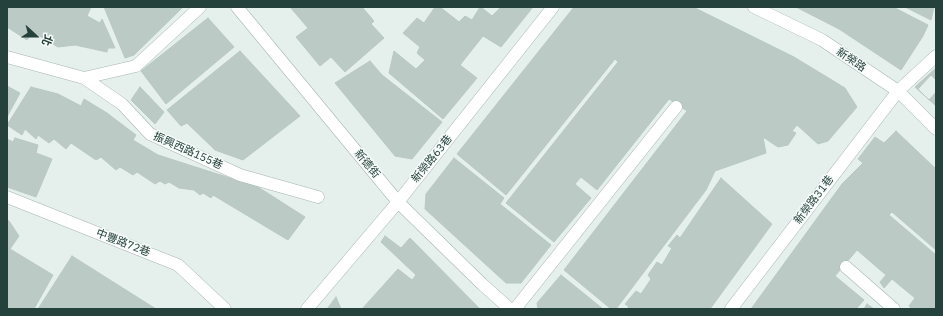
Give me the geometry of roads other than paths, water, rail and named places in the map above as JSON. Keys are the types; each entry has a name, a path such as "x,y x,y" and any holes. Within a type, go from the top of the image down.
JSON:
{"street":[{"path":"84,78 136,66 200,7"},
{"name":"新德街","path":"237,7 398,202 482,284 510,309"},
{"name":"新榮路63巷","path":"307,309 398,202 553,7"},
{"name":"新榮路","path":"754,7 822,40 898,91 936,129"},
{"name":"新榮路31巷","path":"731,309 898,91 936,56"},
{"name":"振興西路155巷","path":"7,57 84,78 122,104 150,134 240,175 318,197"},
{"path":"515,309 676,107"},
{"name":"中豐路72巷","path":"7,197 178,265 225,309"},
{"path":"846,267 894,309"}]}
